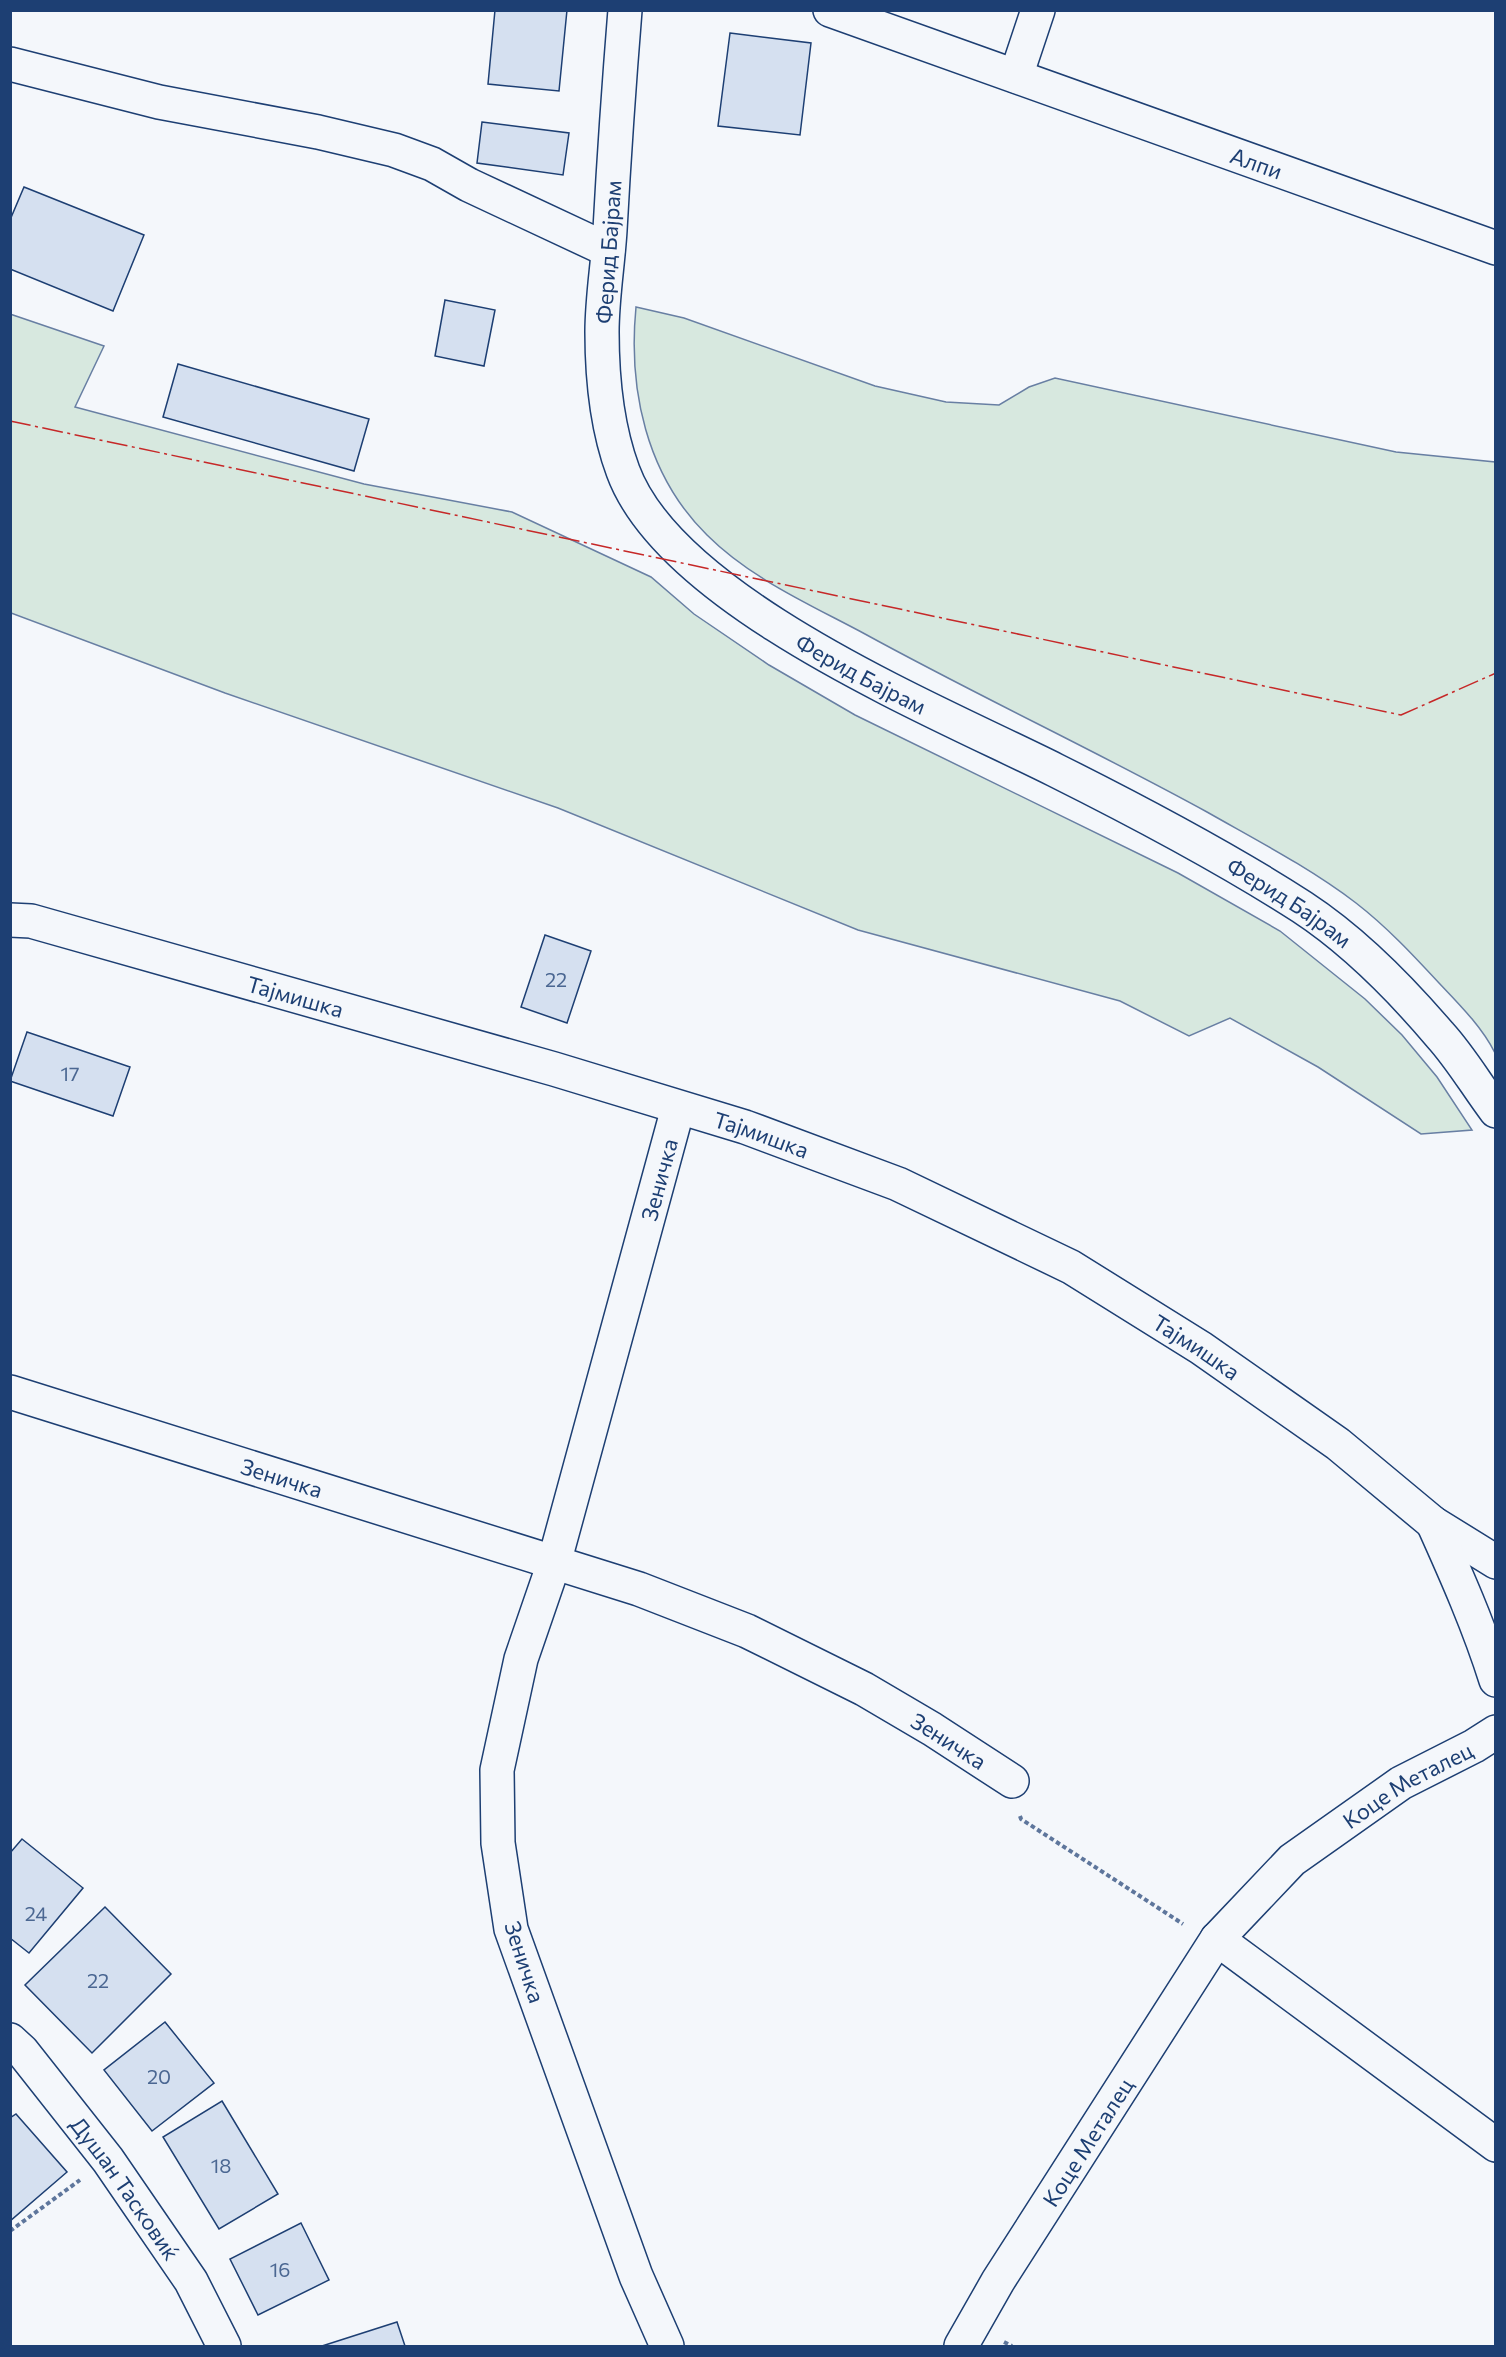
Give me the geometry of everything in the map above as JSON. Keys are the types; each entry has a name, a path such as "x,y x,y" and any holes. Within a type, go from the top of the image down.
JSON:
{"street":[{"name":"Ферид Бајрам","path":"625,10 602,331 607,399 614,442 624,474 646,513 670,541 710,578 766,618 848,668 1069,777 1214,854 1304,909 1348,942 1421,1014 1442,1037 1496,1111"},
{"name":"Алпи","path":"830,10 1496,248"},
{"path":"1016,75 1038,10"},
{"path":"10,64 159,102 318,132 394,150 432,164 608,250"},
{"name":"Тајмишка","path":"10,920 31,921 543,1066 745,1127 898,1184 1071,1267 1201,1348 1318,1430 1433,1523 1496,1562"},
{"name":"Зеничка","path":"667,2346 636,2276 511,1929 498,1843 497,1770 521,1659 554,1563 678,1108"},
{"name":"Зеничка","path":"10,1392 639,1589 747,1632 864,1689 932,1729 1012,1781"},
{"name":"Тајмишка","path":"1433,1523 1467,1599 1496,1680"},
{"name":"Коце Металец","path":"961,2346 998,2281 1217,1939 1292,1860 1401,1783 1474,1746 1496,1732"},
{"path":"1217,1939 1496,2145"},
{"name":"Душан Тасковиќ","path":"10,2040 22,2050 108,2160 191,2281 224,2346"}],"path":[{"path":"1012,1781 1021,1819 1175,1921 1217,1939"},
{"path":"10,2231 108,2160"}],"shaded area":[{"path":"636,307 684,318 875,386 946,402 999,405 1029,387 1055,378 1396,452 1495,462 1495,1053 1470,1016 1399,942 1356,903 1302,866 1164,789 803,602 762,578 724,551 686,511 669,486 656,458 646,429 635,369"},
{"path":"10,314 104,346 75,407 364,484 512,512 651,577 694,614 769,665 855,715 1178,873 1280,931 1365,999 1402,1035 1437,1077 1472,1130 1421,1134 1318,1067 1230,1018 1189,1036 1120,1001 858,930 558,808 225,693 11,613"}],"building":[{"path":"495,10 567,10 559,91 488,84"},
{"path":"730,33 811,43 800,135 718,126"},
{"path":"482,122 569,133 563,175 477,163"},
{"path":"24,187 144,235 113,311 10,269 10,220"},
{"path":"445,300 495,310 484,366 435,356"},
{"path":"178,364 369,419 354,471 163,417"},
{"path":"545,935 591,951 567,1023 521,1007"},
{"path":"27,1032 130,1067 113,1116 10,1081"},
{"path":"22,1839 83,1888 29,1953 10,1938 10,1853"},
{"path":"105,1907 171,1974 92,2053 25,1985"},
{"path":"165,2022 214,2083 152,2131 104,2070"},
{"path":"222,2101 278,2194 219,2229 163,2137"},
{"path":"16,2114 67,2172 10,2221 10,2118"},
{"path":"301,2223 329,2280 258,2315 230,2259"},
{"path":"397,2322 405,2346 322,2346"}],"power":[{"path":"10,421 1401,715 1496,673"}]}
